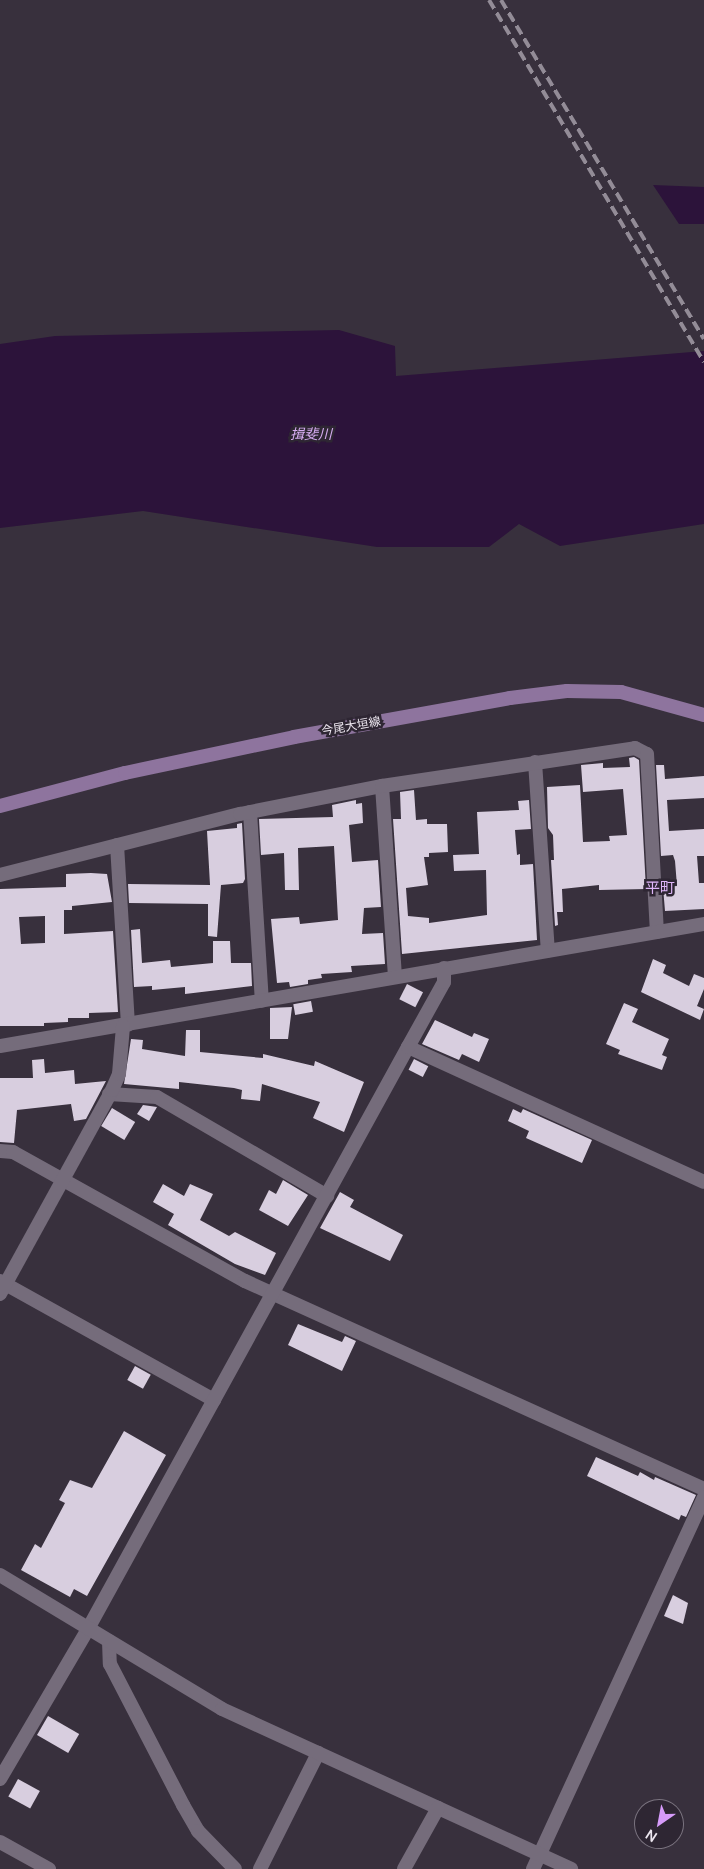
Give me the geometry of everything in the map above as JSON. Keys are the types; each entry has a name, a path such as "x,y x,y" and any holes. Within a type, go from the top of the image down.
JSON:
{"main road":[{"name":"今尾大垣線","path":"0,806 125,773 294,737 510,698 567,691 621,692 704,715"}],"street":[{"path":"0,875 250,812 382,786 634,748 647,754 657,932"},
{"path":"535,762 548,951"},
{"path":"382,786 395,977"},
{"path":"250,812 262,1001"},
{"path":"117,845 125,1026 119,1074 2,1286 214,1400"},
{"path":"0,1046 125,1026 444,968 704,924"},
{"path":"0,1779 89,1627 327,1196 444,982 444,968"},
{"path":"408,1047 704,1182"},
{"path":"109,1094 157,1097 327,1196"},
{"path":"0,1151 13,1152 245,1280 704,1489"},
{"path":"533,1869 704,1498"},
{"path":"0,1575 222,1709 572,1869"},
{"path":"109,1641 110,1664 183,1805 198,1831 235,1869"},
{"path":"260,1869 318,1753"},
{"path":"404,1869 438,1808"},
{"path":"0,1842 49,1869"}],"water":[{"path":"653,185 704,187 704,224 679,224"},
{"name":"揖斐川","path":"339,330 395,346 396,376 704,351 704,524 560,546 519,524 489,547 377,547 143,511 0,528 0,344 55,336"}],"building":[{"path":"634,757 639,760 646,889 599,890 599,885 562,889 563,912 557,912 558,925 555,926 551,860 554,860 553,835 548,828 547,787 580,785 583,842 610,841 609,836 627,835 623,789 583,792 581,765 603,763 603,768 630,767 629,758"},
{"path":"656,765 664,765 665,779 704,776 704,798 667,800 669,831 704,829 704,856 697,856 699,883 704,883 704,909 665,911 663,887 677,886 673,855 661,856"},
{"path":"414,790 416,820 427,819 427,824 447,824 448,852 429,853 429,857 424,857 428,885 406,888 408,916 429,918 429,923 487,915 486,870 454,871 453,855 479,854 477,812 519,810 518,801 529,800 531,829 515,830 517,855 520,854 520,865 533,864 537,940 402,954 393,819 401,819 400,792"},
{"path":"356,800 356,804 362,803 363,823 349,825 352,862 378,860 381,907 364,908 362,934 383,933 385,964 351,966 352,972 321,974 322,978 308,980 308,984 290,987 289,982 277,983 271,919 299,917 300,924 338,920 334,846 298,848 299,890 285,890 284,853 261,855 259,819 333,817 332,805"},
{"path":"242,823 245,879 243,883 221,885 217,937 208,936 208,904 129,903 128,884 210,885 207,831 237,828 237,824"},
{"path":"66,874 107,874 112,902 72,906 72,910 64,910 64,934 113,931 118,1012 89,1013 89,1018 68,1018 68,1022 44,1023 44,1026 0,1026 0,889 66,887","holes":["45,916 45,943 21,944 19,917"]},
{"path":"140,929 142,963 170,960 171,967 213,963 213,941 230,941 231,963 251,963 252,986 185,994 185,987 152,990 152,986 134,987 131,930"},
{"path":"653,959 666,965 663,973 689,986 694,974 704,978 704,989 697,1006 704,1009 700,1020 641,992"},
{"path":"407,984 423,992 415,1007 399,999"},
{"path":"311,1001 313,1012 295,1015 293,1004"},
{"path":"624,1003 638,1009 632,1022 669,1039 662,1055 667,1057 662,1070 618,1054 620,1050 606,1044"},
{"path":"292,1007 288,1039 270,1039 270,1008"},
{"path":"435,1020 472,1037 474,1033 489,1039 479,1062 462,1054 459,1060 422,1044"},
{"path":"186,1030 200,1030 200,1052 263,1058 263,1054 314,1066 315,1061 364,1082 344,1132 313,1118 320,1102 262,1084 260,1101 241,1099 242,1090 234,1088 179,1082 179,1089 124,1084 131,1039 143,1040 142,1049 185,1056"},
{"path":"44,1059 45,1073 74,1070 75,1084 106,1081 86,1119 74,1121 71,1104 17,1110 14,1143 0,1142 0,1078 33,1078 32,1060"},
{"path":"414,1059 428,1066 423,1077 409,1070"},
{"path":"143,1105 157,1107 149,1121 137,1114"},
{"path":"112,1108 135,1122 124,1140 101,1126"},
{"path":"513,1109 521,1113 523,1109 592,1140 582,1163 526,1138 529,1131 508,1121"},
{"path":"283,1180 308,1195 288,1226 259,1210 269,1190 276,1194"},
{"path":"163,1184 184,1196 190,1184 213,1194 200,1220 229,1236 235,1232 276,1253 265,1275 235,1264 168,1225 174,1214 153,1202"},
{"path":"340,1192 354,1200 350,1207 403,1235 390,1261 320,1228"},
{"path":"298,1324 342,1342 345,1336 356,1341 342,1371 288,1345"},
{"path":"135,1366 151,1375 143,1389 127,1380"},
{"path":"124,1431 166,1455 87,1596 74,1589 70,1597 21,1570 35,1544 41,1548 65,1503 59,1500 70,1480 92,1488"},
{"path":"596,1457 638,1476 640,1472 654,1480 655,1477 696,1495 686,1517 681,1515 679,1520 587,1476"},
{"path":"673,1595 688,1603 683,1624 664,1616"},
{"path":"48,1716 79,1734 68,1753 37,1735"},
{"path":"18,1779 40,1791 30,1809 8,1796"}],"railway":[{"path":"489,0 704,362"},
{"path":"501,0 704,339"}],"district":[{"name":"平町","path":"660,888"}]}
